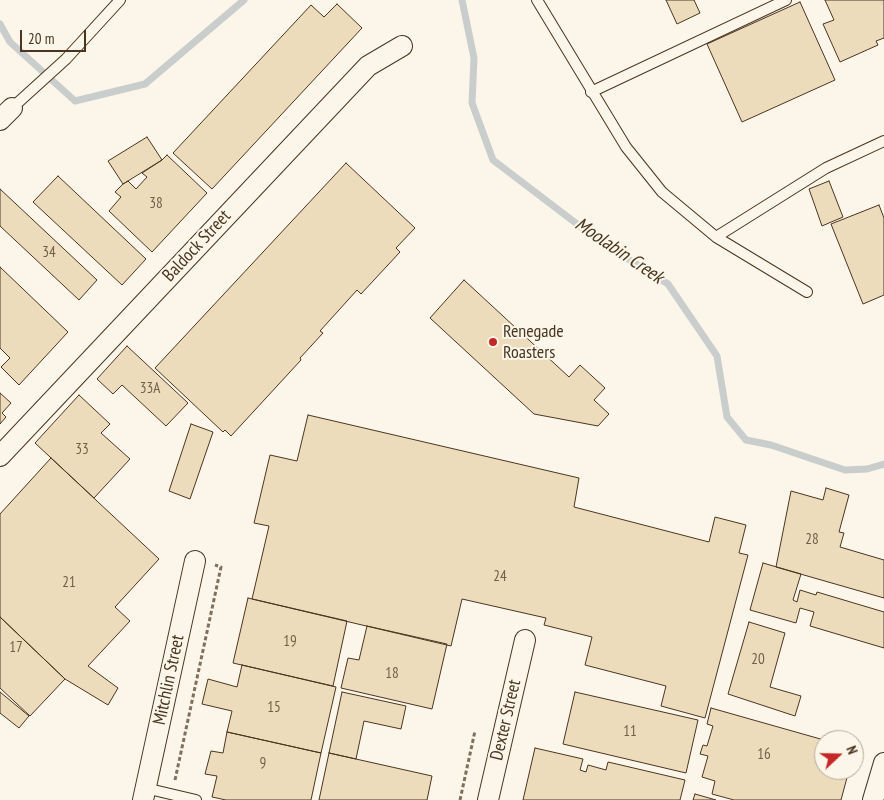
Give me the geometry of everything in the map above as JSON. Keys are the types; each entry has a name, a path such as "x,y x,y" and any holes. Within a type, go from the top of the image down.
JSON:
{"street":[{"name":"Baldock Street","path":"0,456 368,66 402,46"},
{"name":"Mitchlin Street","path":"144,794 204,563"},
{"name":"Dexter Street","path":"488,800 525,640"},
{"path":"873,800 884,763"}],"lane":[{"path":"6,114 66,59 120,0"},
{"path":"537,0 626,147 662,192 716,237 808,292"},
{"path":"592,92 786,0"},
{"path":"716,237 826,168 884,141"},
{"path":"144,794 172,794 196,800"}],"path":[{"path":"172,794 221,567 204,563"},
{"path":"460,800 475,731"}],"building":[{"path":"666,0 694,0 700,13 677,24"},
{"path":"825,0 884,0 884,38 876,41 878,45 840,62 823,24 834,20"},
{"path":"800,2 835,80 742,122 707,44"},
{"path":"337,4 362,28 212,189 173,153 311,5 324,17"},
{"path":"147,137 162,160 123,184 108,161"},
{"path":"167,155 207,193 152,252 109,211 121,197 115,192 123,184 128,181 136,189 147,177 142,173"},
{"path":"346,163 415,228 396,248 400,252 361,294 357,290 320,331 323,333 300,358 301,360 231,436 225,430 223,432 155,368"},
{"path":"58,176 146,259 122,285 33,202"},
{"path":"829,181 843,217 822,226 809,189"},
{"path":"0,189 97,280 79,300 0,226"},
{"path":"879,205 884,218 884,295 863,304 831,224"},
{"path":"0,267 68,332 19,385 1,367 10,358 0,348"},
{"name":"Renegade Roasters","path":"464,280 569,377 580,365 605,388 594,400 609,414 598,426 534,414 430,318"},
{"path":"127,346 188,403 166,426 122,385 113,394 97,379"},
{"path":"0,393 11,403 2,413 6,417 0,424"},
{"path":"79,395 110,424 101,433 130,459 94,498 35,443"},
{"path":"308,415 579,478 574,507 709,542 715,517 746,525 739,553 748,555 705,718 661,706 666,686 585,665 592,637 544,625 546,618 462,599 451,646 252,599 269,526 254,523 270,455 297,461"},
{"path":"191,424 213,432 190,499 169,491"},
{"path":"51,458 159,559 115,607 130,621 88,666 118,688 108,705 65,679 0,617 0,514"},
{"path":"826,488 849,495 839,532 844,533 840,547 884,560 884,598 776,567 791,491 823,500"},
{"path":"763,563 801,574 793,600 797,602 800,590 816,595 817,592 884,612 884,648 810,626 814,612 800,608 796,623 750,610"},
{"path":"248,598 347,621 333,686 233,663"},
{"path":"0,617 65,679 30,716 0,688"},
{"path":"749,622 785,633 770,687 801,696 795,716 728,694"},
{"path":"367,626 447,644 432,709 341,688 348,658 359,660"},
{"path":"242,665 336,687 321,753 227,732 232,711 202,704 208,679 237,687"},
{"path":"0,692 29,716 19,728 0,713"},
{"path":"342,692 406,706 401,729 364,721 356,759 329,753"},
{"path":"575,692 698,720 686,773 563,744"},
{"path":"711,708 814,737 814,780 846,780 841,800 734,800 712,794 715,781 702,777 708,756 700,754 703,745 707,746 713,726 707,724"},
{"path":"227,732 321,753 311,800 226,800 212,797 217,776 205,774 211,751 223,753"},
{"path":"535,748 583,759 580,770 586,772 588,765 606,770 608,762 685,780 680,800 523,800"},
{"path":"329,753 432,776 427,800 319,800"},
{"path":"695,794 716,800 693,800"}],"waterway":[{"name":"Moolabin Creek","path":"0,24 10,42 75,101 145,84 244,0"},
{"name":"Moolabin Creek","path":"462,0 474,58 472,103 493,160 598,240 668,284 717,356 727,417 746,440 771,445 845,470 867,469 884,464"}],"place":[{"name":"Renegade Roasters","path":"493,342"}]}
